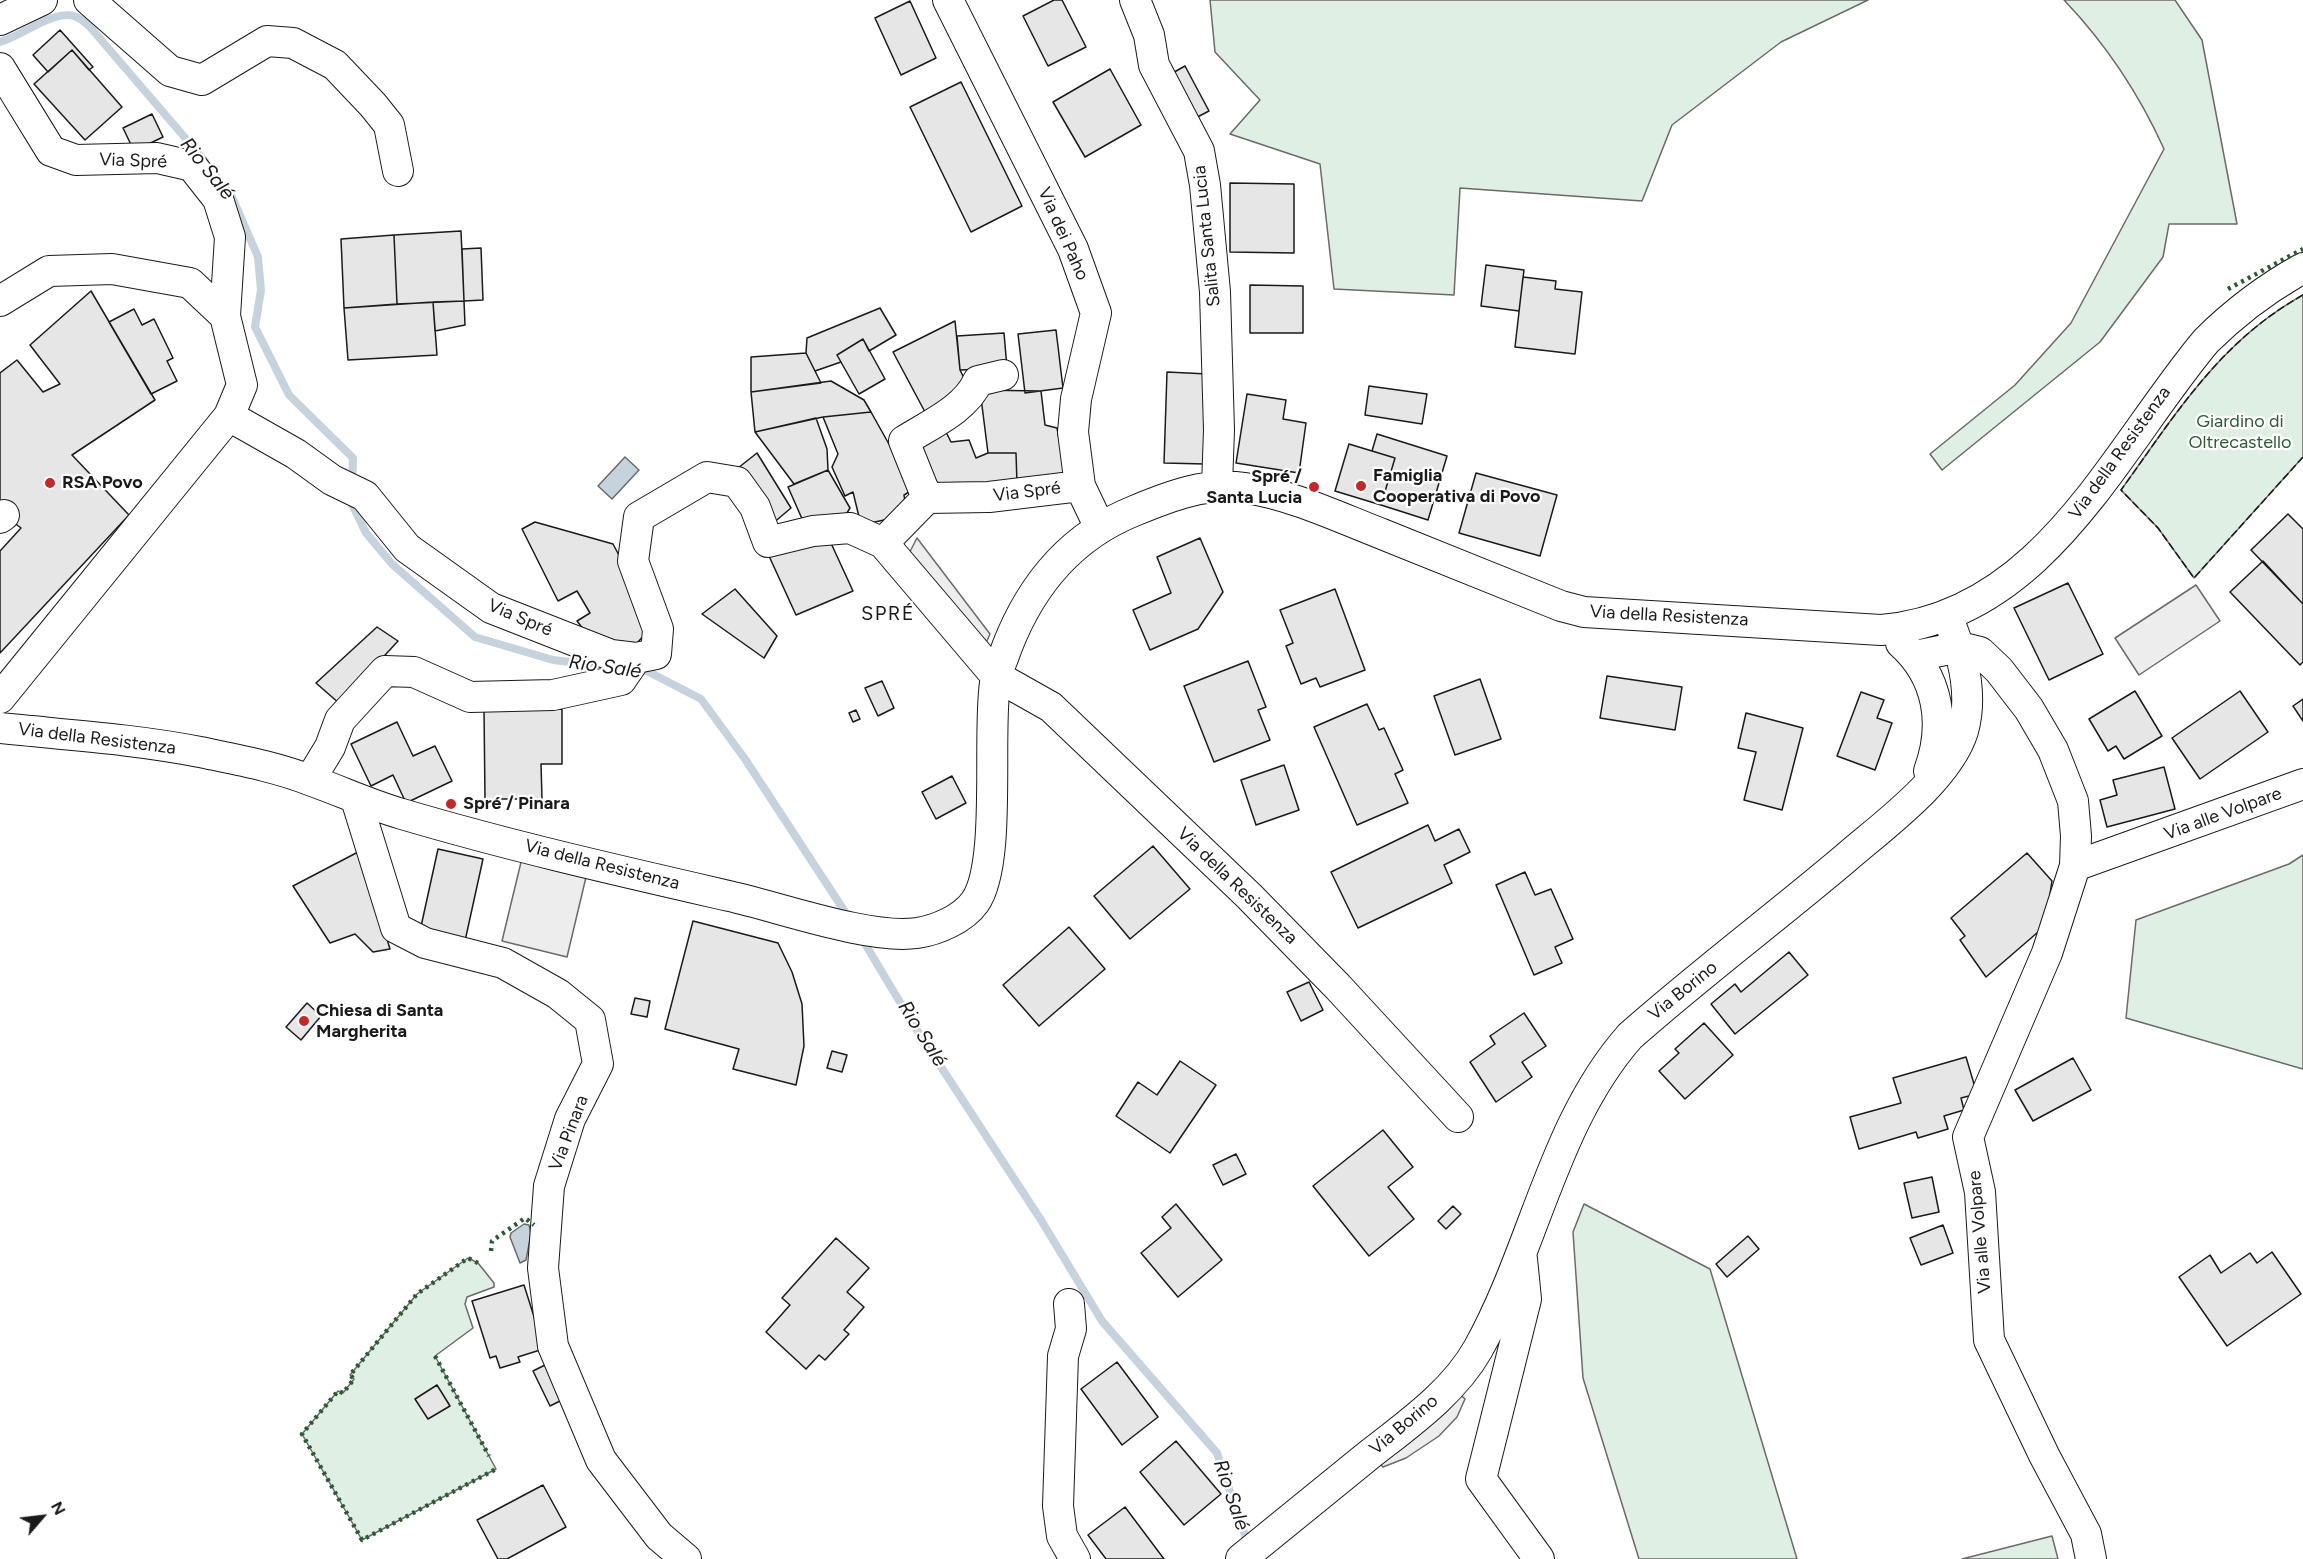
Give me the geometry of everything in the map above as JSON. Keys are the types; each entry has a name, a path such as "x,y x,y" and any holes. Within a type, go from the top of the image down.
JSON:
{"street":[{"path":"0,20 42,0"},
{"path":"88,0 170,71 202,81 267,41 293,43 335,65 389,125 398,171"},
{"name":"Via dei Paho","path":"948,0 1074,249 1096,313 1076,399 1073,432 1080,486"},
{"name":"Salita Santa Lucia","path":"1135,0 1149,35 1154,65 1198,151 1205,185 1215,292 1219,430 1217,476"},
{"name":"Via Spré","path":"0,68 51,151 76,160 157,158 192,166 218,199 230,237 225,316 242,385 229,416 0,698"},
{"name":"Via della Resistenza","path":"0,728 137,740 234,760 310,780 356,799 587,864 870,931 895,935 936,928 963,914 976,902 985,880 991,836 991,717 996,676 1017,622 1045,575 1070,550 1100,528 1217,476 1243,488 1303,503 1561,606 1584,612 1881,630 1901,628 1947,616 2003,586 2053,542 2206,341 2231,316 2275,284 2303,268"},
{"path":"0,301 49,271 112,269 190,283 225,316"},
{"path":"883,543 927,498 904,441 962,402 973,393 978,381 1003,375"},
{"name":"Via Spré","path":"229,416 296,454 332,480 365,496 407,548 491,608 611,655 629,669"},
{"path":"310,780 330,747 339,720 385,671 414,672 470,697 553,694 629,669 656,654 658,629 633,561 639,517 707,477 737,482 755,507 768,542 813,531 850,528 883,543 996,676"},
{"name":"Via Spré","path":"927,498 989,497 1080,486 1100,528"},
{"name":"Via Borino","path":"1241,1559 1411,1421 1460,1374 1477,1351 1521,1254 1579,1111 1593,1085 1618,1050 1652,1016 1881,828 1924,787 1947,761 1962,732 1966,708 1966,686 1960,647 1947,616"},
{"name":"Via Borino","path":"1881,630 1915,656 1932,689 1939,719 1937,750 1924,787"},
{"path":"1915,656 1960,647"},
{"name":"Via alle Volpare","path":"1960,647 1980,652 1999,670 2029,709 2053,750 2073,801 2076,836 2075,866 2043,964 1968,1137 1980,1192 1989,1340 2044,1455 2086,1534 2091,1559"},
{"name":"Via della Resistenza","path":"996,676 1051,706 1224,871 1338,987 1458,1117"},
{"name":"Via alle Volpare","path":"2075,866 2303,784"},
{"name":"Via Pinara","path":"356,799 396,928 425,943 503,963 558,994 590,1020 598,1064 570,1119 549,1186 543,1268 553,1346 601,1460 659,1536 686,1559"},
{"name":"Via Borino","path":"1521,1254 1526,1299 1481,1479 1539,1559"},
{"path":"1069,1304 1071,1329 1063,1356 1058,1506 1062,1536 1075,1559"}],"green space":[{"path":"1210,0 1868,0 1781,42 1672,125 1642,201 1460,188 1454,295 1334,289 1320,164 1230,134 1260,100 1215,52"},
{"path":"2064,0 2175,0 2202,40 2237,224 2169,224 2163,257 2100,342 1942,470 1930,454 2015,385 2071,323 2164,149 2133,90 2094,34"},
{"name":"Giardino di Oltrecastello","path":"2303,295 2303,457 2194,578 2158,528 2121,490 2180,407 2223,357 2247,334"},
{"path":"2303,855 2303,1069 2126,1018 2136,920 2289,864"},
{"path":"1584,1204 1710,1269 1797,1559 1639,1559 1583,1378 1573,1232"},
{"path":"468,1258 478,1263 494,1283 494,1287 467,1297 465,1304 473,1328 435,1356 496,1469 362,1540 302,1434 338,1391 343,1393 354,1379 350,1375 417,1294"},
{"path":"2052,1536 2058,1559 1962,1559"}],"shaded area":[{"path":"625,457 639,470 612,499 598,486"},
{"path":"917,538 990,634 978,661 901,569"},
{"path":"2196,585 2220,621 2139,675 2115,638"},
{"path":"522,858 587,873 567,957 502,941"},
{"path":"524,1224 529,1225 531,1234 526,1260 520,1263 510,1237 511,1233"},
{"path":"1460,1394 1465,1399 1457,1417 1439,1436 1406,1458 1383,1467 1377,1461"}],"building":[{"path":"1054,0 1062,0 1086,47 1048,66 1023,16"},
{"path":"910,1 936,58 901,75 875,18"},
{"path":"60,30 93,67 89,70 72,50 48,72 33,55"},
{"path":"72,50 122,107 85,140 34,84"},
{"path":"1185,66 1209,111 1186,123 1162,79"},
{"path":"1110,69 1141,125 1085,157 1053,102"},
{"path":"961,82 1022,206 971,232 910,107"},
{"path":"152,114 163,137 134,151 123,128"},
{"path":"1230,183 1294,184 1294,253 1230,252"},
{"path":"461,231 464,301 397,304 394,235"},
{"path":"394,235 397,304 344,308 341,239"},
{"path":"481,248 483,300 464,301 462,249"},
{"path":"1486,265 1524,270 1519,311 1481,306"},
{"path":"1523,277 1556,281 1555,289 1582,292 1575,354 1515,347"},
{"path":"1250,285 1303,286 1303,333 1250,333"},
{"name":"RSA Povo","path":"91,291 155,400 72,455 129,515 0,653 0,551 21,528 0,512 0,373 17,360 43,392 60,384 30,345"},
{"path":"464,301 465,325 435,331 433,302"},
{"path":"433,302 437,355 348,360 344,308"},
{"path":"880,308 896,335 869,351 863,339 837,355 841,362 815,371 806,353 807,338"},
{"path":"134,309 142,325 154,319 173,358 167,361 177,381 151,394 109,322"},
{"path":"955,321 960,370 969,388 925,412 893,352"},
{"path":"1056,330 1063,388 1025,393 1018,334"},
{"path":"1004,333 1007,368 960,370 957,336"},
{"path":"863,339 885,379 859,394 837,355"},
{"path":"806,353 821,383 751,392 751,357"},
{"path":"1167,372 1208,374 1205,464 1164,463"},
{"path":"831,381 864,400 871,412 823,417 755,432 751,392"},
{"path":"1369,386 1427,394 1422,424 1365,415"},
{"path":"980,390 1041,391 1045,425 1057,428 1067,482 1017,484 1016,453 988,453"},
{"path":"1247,394 1286,400 1283,419 1306,423 1299,473 1236,463"},
{"path":"871,412 914,489 904,495 907,515 861,525 853,492 845,496 832,467 838,454 823,417"},
{"path":"816,418 827,449 828,470 794,484 755,432"},
{"path":"945,430 951,442 969,440 976,458 988,453 1016,453 1017,484 931,488 919,443"},
{"path":"1377,434 1447,456 1428,520 1381,505 1395,458 1372,451"},
{"path":"1349,444 1395,458 1381,505 1335,491"},
{"path":"757,453 791,508 772,524 738,468"},
{"path":"828,470 850,508 842,521 807,530 788,487"},
{"path":"1476,473 1557,495 1540,556 1459,533"},
{"path":"2288,514 2303,529 2303,604 2251,550"},
{"path":"535,522 613,544 650,614 649,630 637,643 590,638 577,621 590,613 577,591 558,601 522,529"},
{"path":"1200,538 1223,592 1198,629 1150,650 1133,610 1171,593 1157,557"},
{"path":"830,541 853,591 796,615 769,556"},
{"path":"2263,561 2303,604 2303,662 2300,665 2230,592"},
{"path":"2068,583 2103,654 2049,680 2014,608"},
{"path":"735,589 777,636 764,658 702,614"},
{"path":"1335,589 1365,670 1320,687 1316,678 1301,684 1286,646 1293,643 1280,610"},
{"path":"377,627 398,641 340,704 316,683"},
{"path":"1248,661 1266,707 1258,710 1270,740 1214,762 1184,686"},
{"path":"1607,676 1682,687 1675,730 1600,718"},
{"path":"1480,679 1501,739 1455,755 1434,696"},
{"path":"882,681 894,708 878,716 865,688"},
{"path":"2135,691 2162,736 2124,759 2116,746 2108,751 2089,719"},
{"path":"2240,691 2268,732 2200,779 2172,738"},
{"path":"1861,692 1884,700 1877,718 1892,723 1875,770 1837,756"},
{"path":"2303,699 2303,721 2293,706"},
{"path":"1367,704 1379,730 1384,728 1403,770 1395,774 1408,803 1357,825 1314,727"},
{"path":"562,709 562,764 541,764 542,799 485,799 484,710"},
{"path":"856,710 860,719 853,722 849,713"},
{"path":"1746,713 1803,728 1782,810 1744,800 1756,752 1738,748"},
{"path":"397,722 413,756 435,746 452,781 406,803 393,775 371,786 351,744"},
{"path":"1284,765 1299,810 1256,825 1241,780"},
{"path":"2164,767 2175,809 2107,827 2100,800 2117,795 2113,780"},
{"path":"952,776 966,803 936,819 922,792"},
{"path":"1428,825 1435,841 1459,829 1470,852 1444,865 1452,883 1358,928 1331,872"},
{"path":"1153,846 1190,889 1130,939 1094,896"},
{"path":"438,849 483,859 465,941 420,931"},
{"path":"360,851 390,949 373,952 355,934 330,943 293,886"},
{"path":"2027,853 2052,881 2045,926 1986,977 1960,940 1965,936 1951,918"},
{"path":"1525,872 1535,895 1551,889 1573,939 1555,947 1562,963 1534,975 1496,885"},
{"path":"693,921 778,943 792,972 802,1004 804,1046 796,1085 733,1069 739,1049 665,1029"},
{"path":"1069,927 1105,969 1039,1026 1003,985"},
{"path":"1789,952 1808,975 1735,1034 1711,1004 1735,984 1741,992"},
{"path":"1309,982 1323,1010 1301,1021 1287,992"},
{"path":"635,998 650,1001 647,1017 631,1014"},
{"name":"Chiesa di Santa Margherita","path":"307,1003 321,1016 301,1040 286,1027"},
{"path":"1524,1013 1546,1046 1522,1062 1532,1077 1496,1102 1470,1062 1495,1044 1490,1036"},
{"path":"1704,1023 1733,1055 1685,1099 1659,1071 1679,1053 1675,1049"},
{"path":"832,1051 847,1055 842,1072 827,1068"},
{"path":"1966,1057 1977,1094 1961,1098 1964,1110 1944,1116 1948,1129 1918,1138 1916,1132 1859,1149 1850,1117 1901,1103 1893,1078"},
{"path":"2073,1058 2091,1090 2033,1121 2015,1090"},
{"path":"1180,1061 1216,1085 1170,1153 1116,1116 1138,1082 1157,1095"},
{"path":"1383,1130 1413,1167 1388,1187 1414,1219 1369,1256 1313,1186"},
{"path":"1236,1154 1246,1174 1223,1185 1213,1165"},
{"path":"1932,1177 1939,1212 1912,1218 1904,1183"},
{"path":"1176,1204 1222,1260 1178,1297 1141,1253 1171,1228 1162,1217"},
{"path":"1453,1206 1461,1214 1446,1229 1438,1221"},
{"path":"1943,1225 1953,1253 1921,1265 1910,1238"},
{"path":"1748,1236 1759,1249 1727,1277 1716,1264"},
{"path":"836,1238 869,1268 847,1292 864,1307 844,1330 849,1334 825,1360 819,1355 806,1369 766,1332 790,1305 782,1298"},
{"path":"2272,1252 2301,1294 2227,1346 2179,1277 2210,1255 2221,1273 2250,1253 2257,1263"},
{"path":"524,1285 542,1342 540,1350 518,1357 520,1362 500,1368 496,1356 490,1358 472,1301"},
{"path":"551,1362 568,1397 550,1406 533,1371"},
{"path":"1117,1362 1158,1417 1122,1445 1081,1389"},
{"path":"437,1385 450,1406 428,1419 415,1399"},
{"path":"1176,1441 1221,1494 1184,1525 1140,1472"},
{"path":"543,1485 566,1527 507,1559 498,1559 477,1520"},
{"path":"1125,1507 1164,1559 1106,1559 1088,1535"}],"waterway":[{"name":"Rio Salé","path":"0,42 57,17 74,16 85,22 205,161"},
{"name":"Rio Salé","path":"227,191 233,199 258,257 261,290 255,327 289,395 353,458 352,484"},
{"name":"Rio Salé","path":"352,497 352,504 366,533 392,564 475,637 553,660 604,666"},
{"name":"Rio Salé","path":"638,670 647,671 701,699 745,759 849,918"},
{"name":"Rio Salé","path":"861,937 913,1024 1041,1220 1102,1321 1217,1453 1248,1544"}],"hedge":[{"path":"2228,289 2303,249"},
{"path":"491,1251 492,1241 525,1218 534,1225"},
{"path":"478,1263 468,1258 417,1294 350,1375 354,1379 343,1393 338,1391 302,1434 362,1540 496,1469"},
{"path":"435,1356 489,1456"}],"fence":[{"path":"2303,295 2273,314 2223,357 2181,407 2121,490 2158,528 2194,578 2303,457"}],"place":[{"name":"RSA Povo","path":"50,483"},
{"name":"Famiglia Cooperativa di Povo","path":"1361,486"},
{"name":"Spré / Santa Lucia","path":"1314,487"},
{"name":"Spré / Pinara","path":"451,804"},
{"name":"Chiesa di Santa Margherita","path":"304,1021"}],"district":[{"name":"SPRÉ","path":"888,614"}]}
